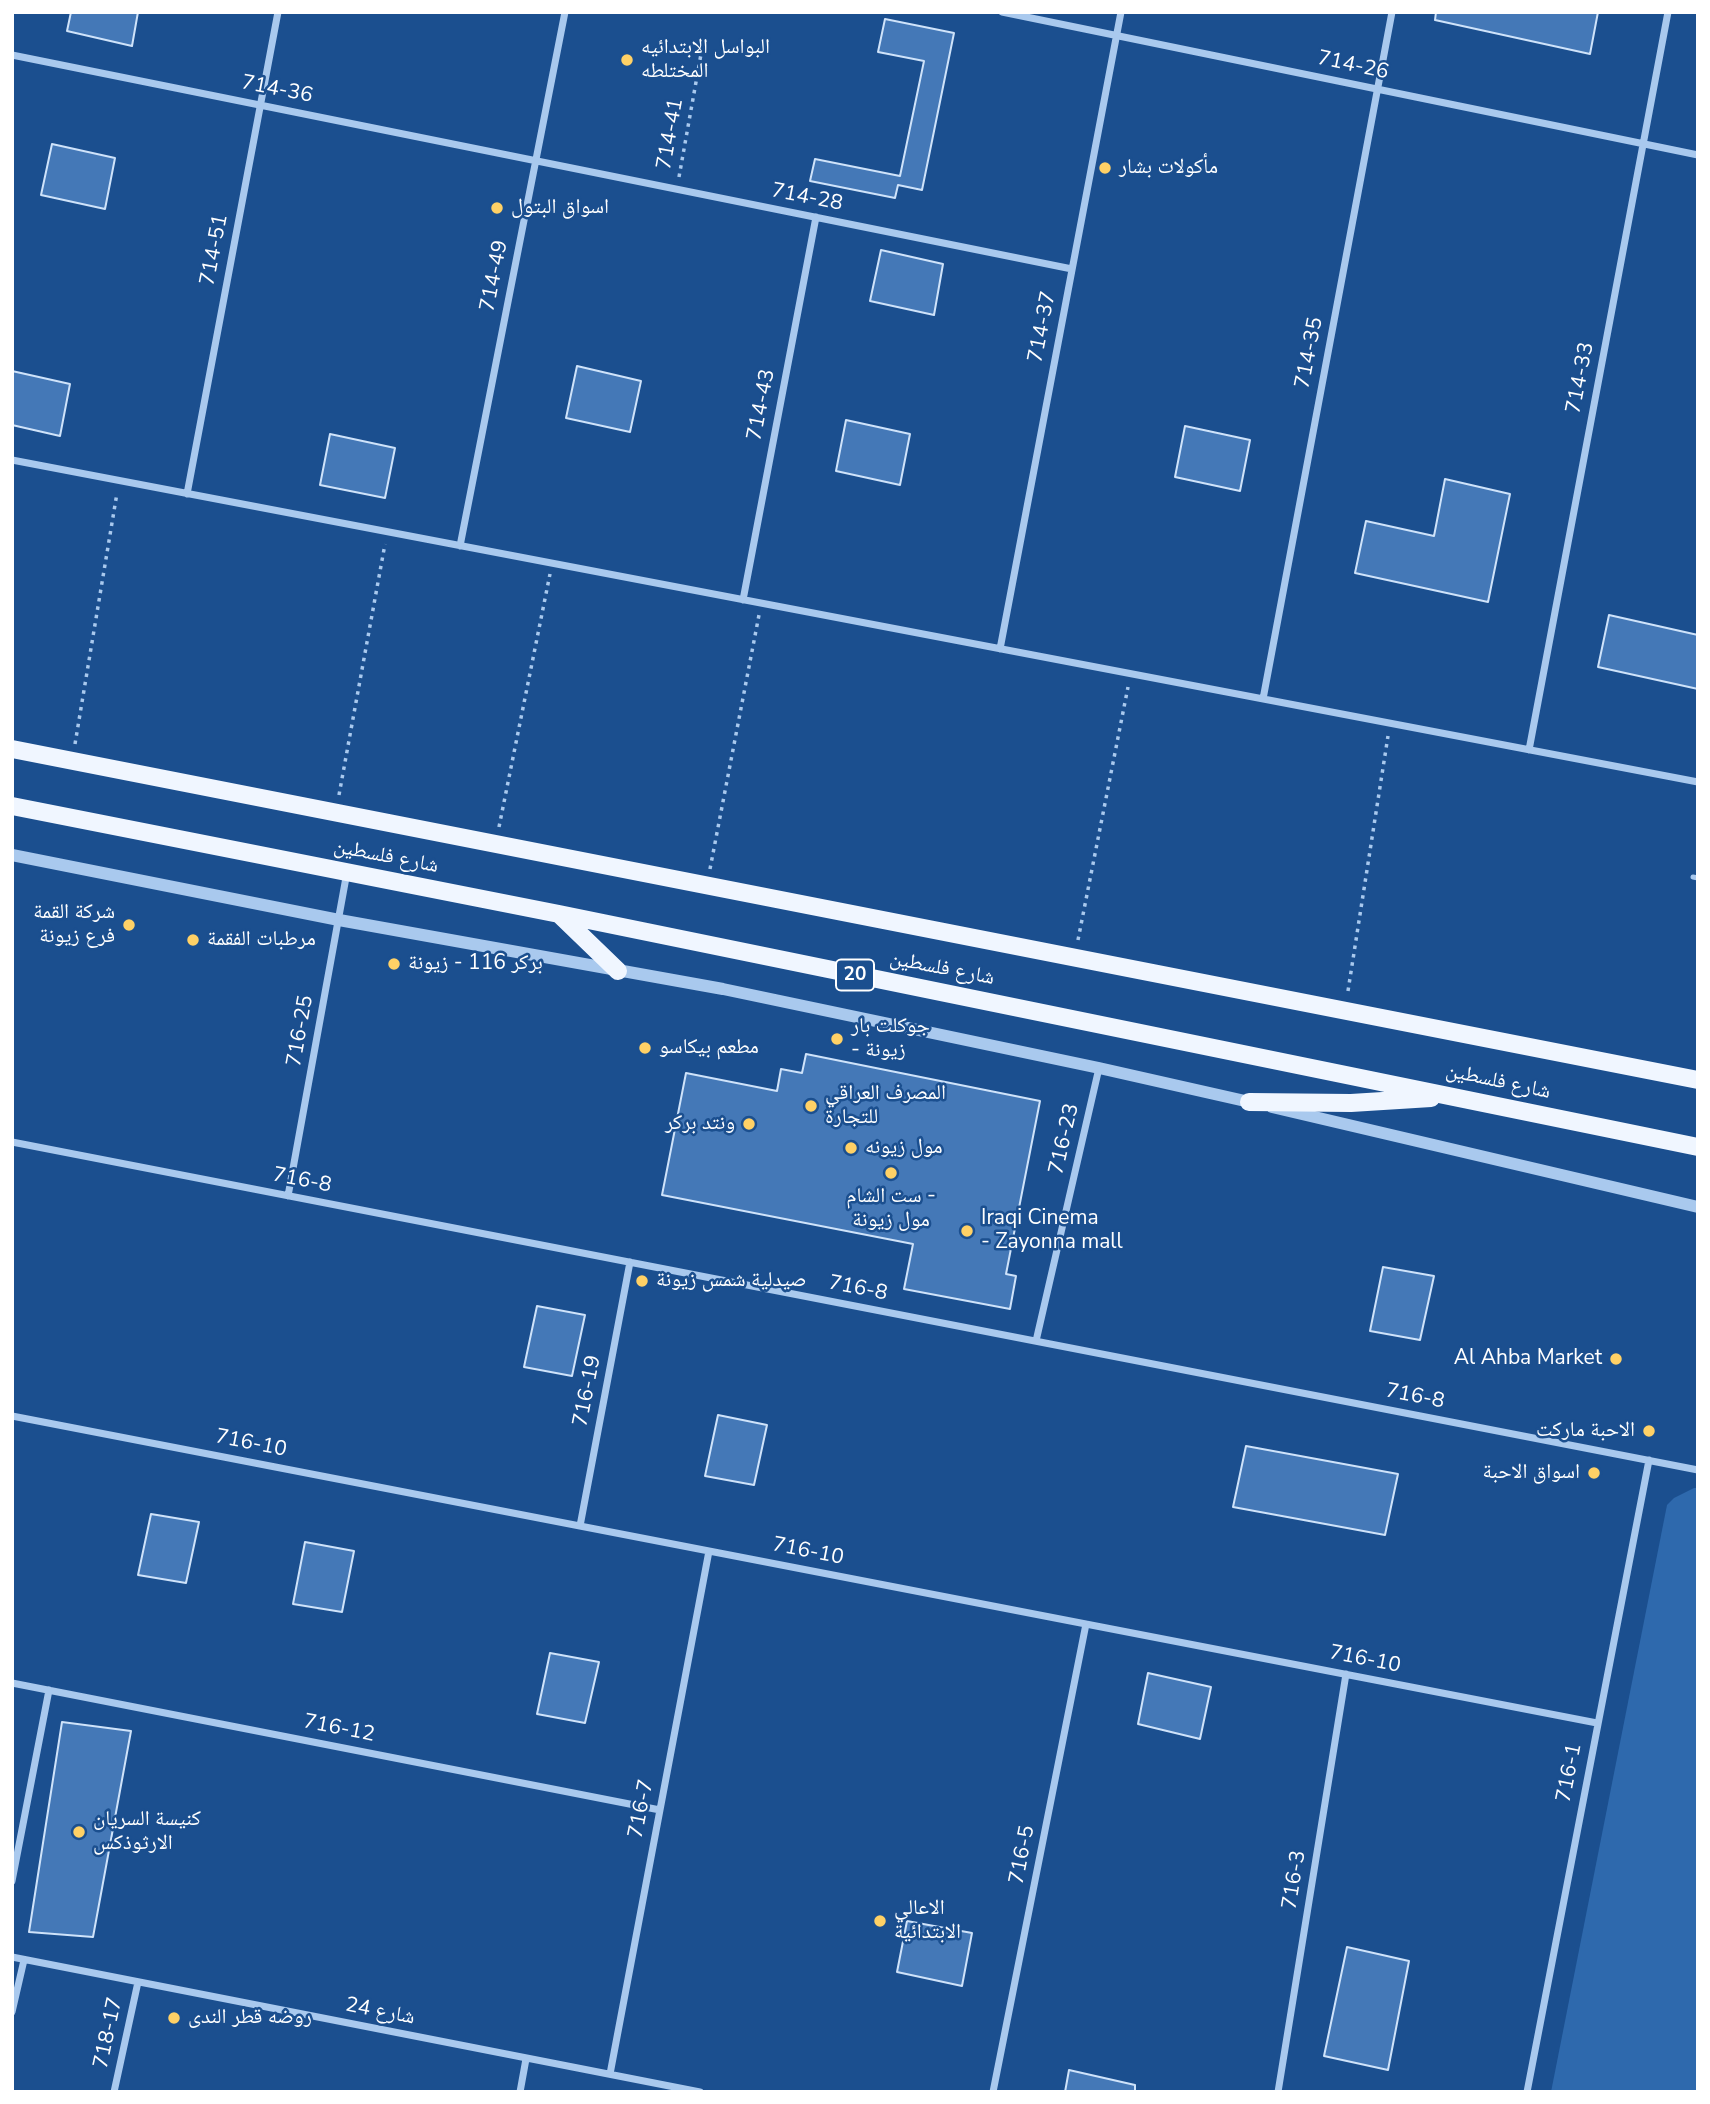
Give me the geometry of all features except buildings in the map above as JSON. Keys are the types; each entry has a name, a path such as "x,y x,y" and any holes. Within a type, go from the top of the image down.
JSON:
{"main road":[{"name":"شارع فلسطين","path":"12,749 1698,1080"},
{"name":"شارع فلسطين","path":"12,806 559,914 1698,1147"},
{"path":"559,914 618,971"},
{"path":"1249,1102 1351,1103 1453,1096"}],"street":[{"name":"714-51","path":"187,494 278,12"},
{"name":"714-49","path":"460,546 565,12"},
{"name":"714-26","path":"1002,12 1698,155"},
{"name":"714-37","path":"1000,649 1121,12"},
{"name":"714-35","path":"1263,699 1392,12"},
{"name":"714-33","path":"1529,750 1668,12"},
{"name":"714-36","path":"12,55 535,161"},
{"name":"714-28","path":"535,161 1072,269"},
{"name":"714-43","path":"743,600 816,218"},
{"path":"12,460 1698,782"},
{"path":"12,855 339,920 723,989 1099,1068 1698,1208"},
{"name":"716-25","path":"288,1196 347,872"},
{"name":"716-23","path":"1036,1341 1099,1068"},
{"name":"716-8","path":"12,1142 1698,1470"},
{"name":"716-19","path":"580,1526 630,1262"},
{"name":"716-10","path":"12,1416 1597,1723"},
{"name":"716-1","path":"1527,2092 1649,1460"},
{"name":"716-7","path":"610,2074 709,1551"},
{"name":"716-5","path":"993,2092 1086,1624"},
{"name":"716-3","path":"1278,2092 1346,1674"},
{"name":"716-12","path":"12,1683 660,1810"},
{"path":"12,1881 49,1690"},
{"name":"شارع 24","path":"12,1957 700,2092"},
{"path":"12,2012 24,1960"},
{"name":"718-17","path":"114,2092 138,1982"},
{"path":"520,2092 526,2059"}],"path":[{"name":"714-41","path":"677,189 703,43"},
{"path":"72,760 119,481"},
{"path":"336,811 387,532"},
{"path":"495,843 552,563"},
{"path":"706,885 761,603"},
{"path":"1074,957 1131,674"},
{"path":"1345,1011 1390,724"}],"shaded area":[{"path":"1698,1488 1698,2092 1551,2092 1667,1505 1674,1498"}],"place":[{"name":"البواسل الابتدائيه المختلطه","path":"627,60"},
{"name":"مأكولات بشار","path":"1105,168"},
{"name":"اسواق البتول","path":"497,208"},
{"name":"شركة القمة فرع زيونة","path":"129,925"},
{"name":"مرطبات الفقمة","path":"193,940"},
{"name":"بركر 116 - زيونة","path":"394,964"},
{"name":"جوكلت بار - زيونة","path":"837,1039"},
{"name":"مطعم بيكاسو","path":"645,1048"},
{"name":"المصرف العراقي للتجارة","path":"811,1106"},
{"name":"ونتد بركر","path":"749,1124"},
{"name":"مول زيونه","path":"851,1148"},
{"name":"ست الشام - مول زيونة","path":"891,1173"},
{"name":"Iraqi Cinema - Zayonna mall","path":"967,1231"},
{"name":"صيدلية شمس زيونة","path":"642,1281"},
{"name":"Al Ahba Market","path":"1616,1359"},
{"name":"الاحبة ماركت","path":"1649,1431"},
{"name":"اسواق الاحبة","path":"1594,1473"},
{"name":"كنيسة السريان الارثوذكس","path":"79,1832"},
{"name":"الاعالي الابتدائية","path":"880,1921"},
{"name":"روضه قطر الندى","path":"174,2018"}]}
